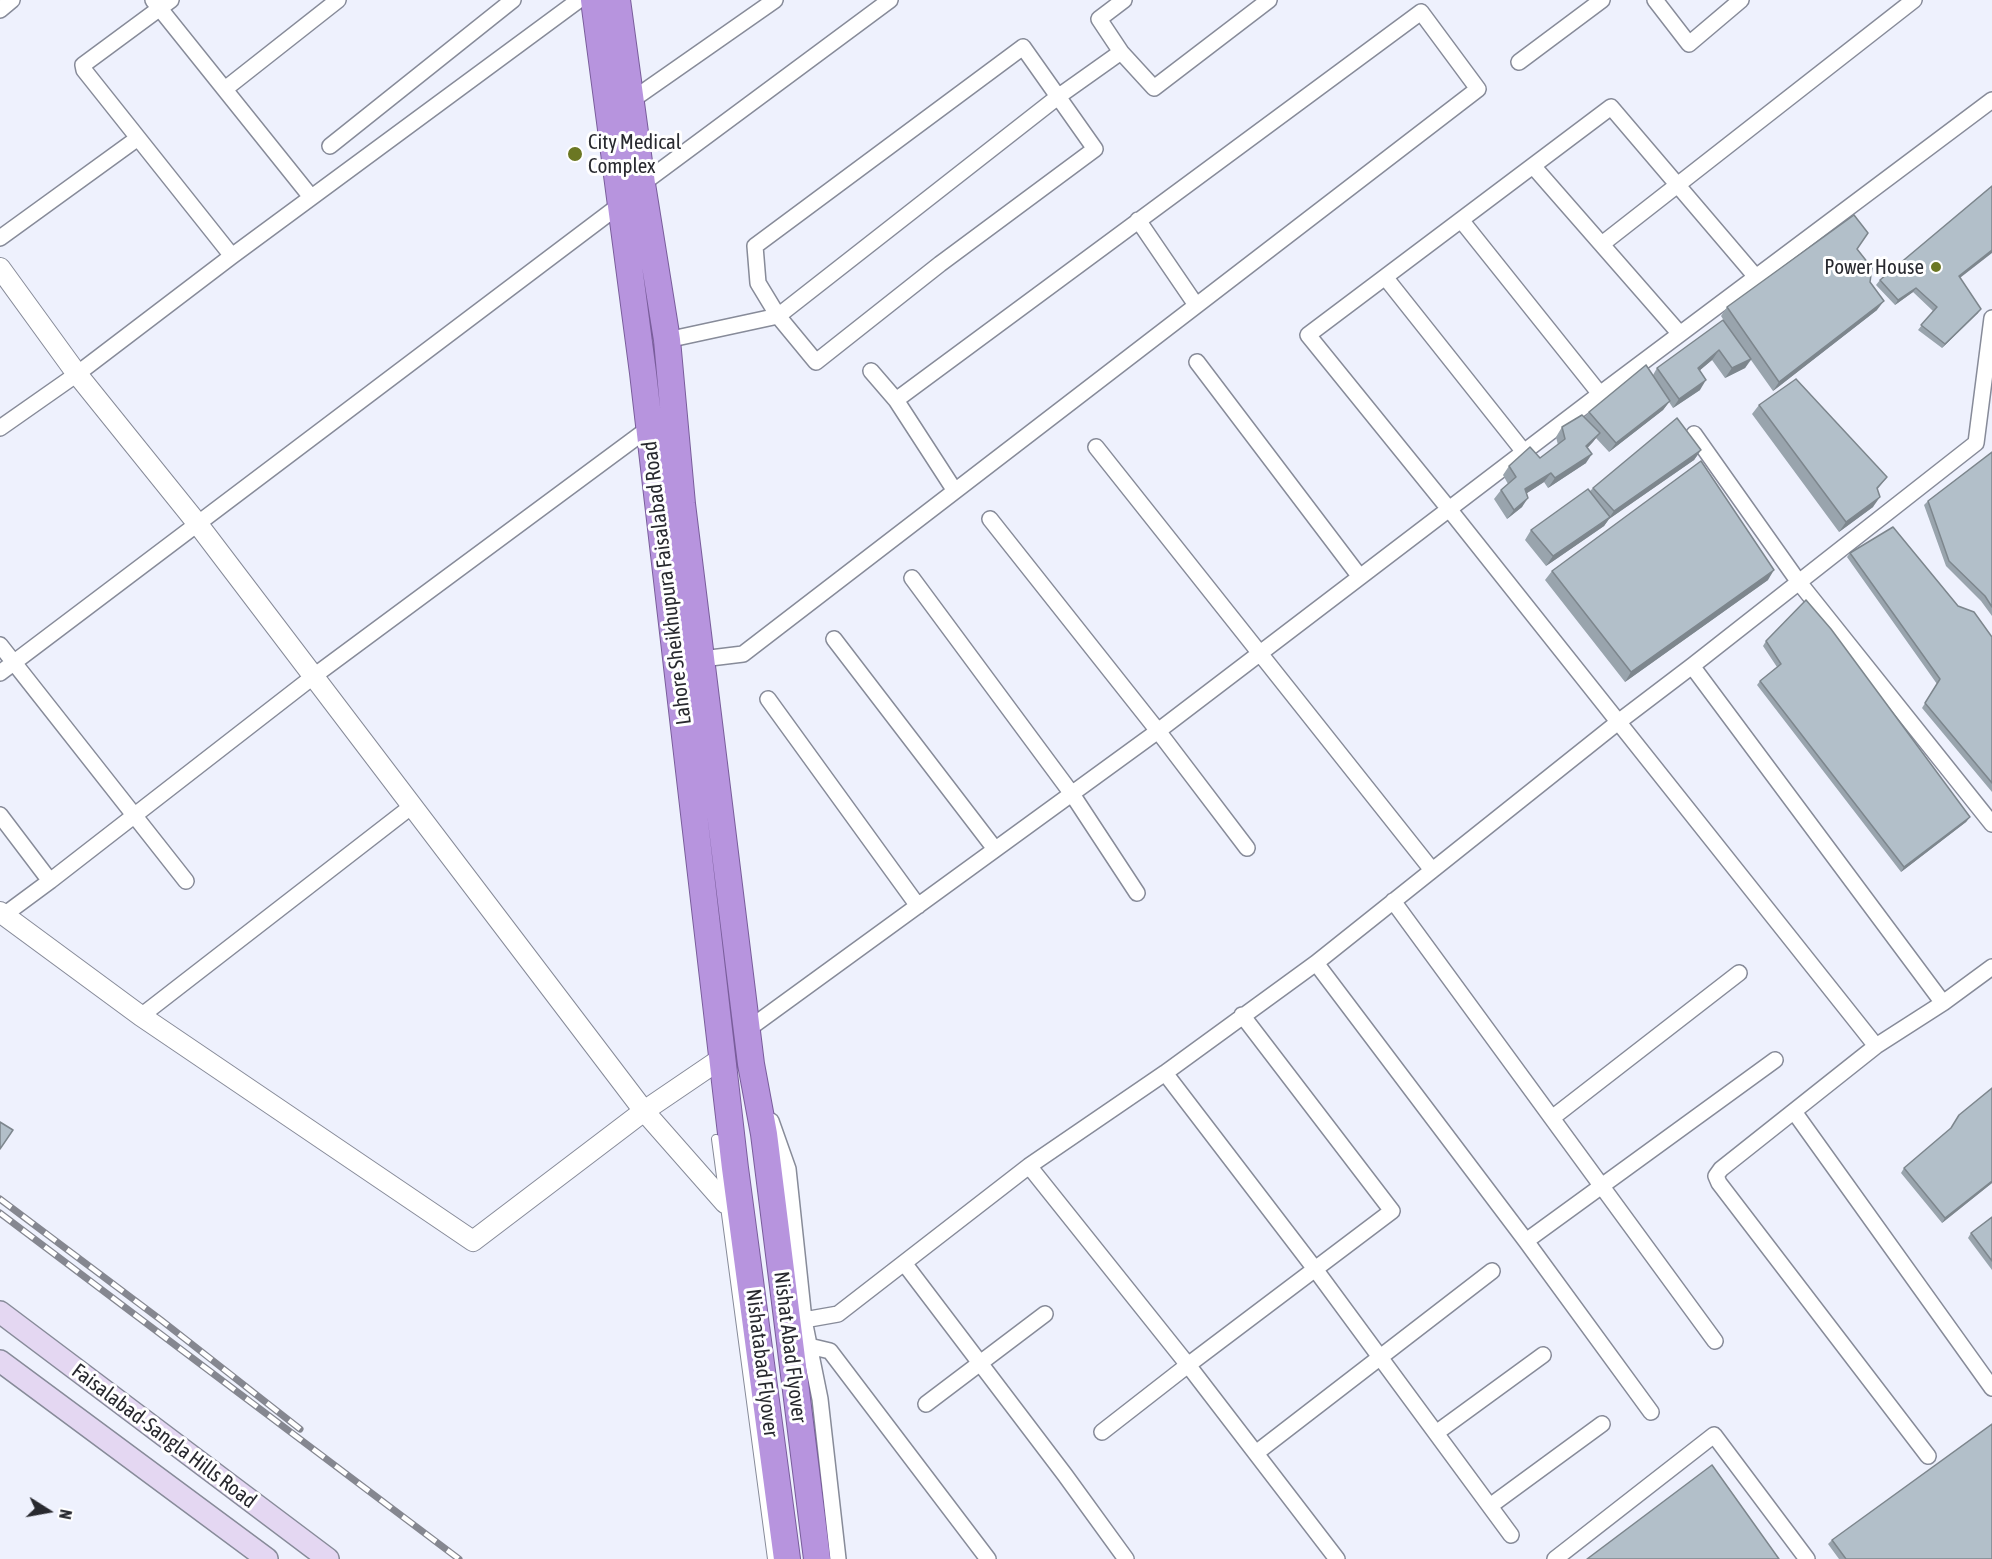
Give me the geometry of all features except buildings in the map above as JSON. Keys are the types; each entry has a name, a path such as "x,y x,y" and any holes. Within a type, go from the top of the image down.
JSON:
{"highway":[{"name":"Lahore Sheikhupura Faisalabad Road","path":"594,0 649,428 735,1168"},
{"name":"Lahore Sheikhupura Faisalabad Road","path":"617,0 642,184 667,340 682,504 751,1064 764,1134"},
{"name":"Nishat Abad Flyover","path":"764,1134 817,1559"},
{"name":"Nishatabad Flyover","path":"735,1168 787,1559"}],"main road":[{"name":"Faisalabad-Sangla Hills Road","path":"0,1312 328,1559"},
{"name":"Faisalabad-Sangla Hills Road","path":"0,1361 267,1559"}],"street":[{"path":"0,10 12,0"},
{"path":"225,89 338,0"},
{"path":"330,146 513,0"},
{"path":"0,428 77,374 311,197 579,0"},
{"path":"632,100 775,0"},
{"path":"642,184 890,0"},
{"path":"1124,0 1099,19 1121,52 1154,88 1269,0"},
{"path":"1519,62 1602,0"},
{"path":"1655,0 1689,44 1741,0"},
{"path":"1602,244 1914,0"},
{"path":"232,256 84,70 83,65 162,3 225,89 311,197"},
{"path":"702,660 743,654 1478,89 1421,12 896,400"},
{"path":"1023,46 1059,96 1095,149 940,264 816,362 778,316 758,283 755,246 1023,46"},
{"path":"667,340 778,316 1059,96 1121,52"},
{"path":"747,1029 1158,731 1680,333 1992,100"},
{"path":"1756,277 1611,107 1308,335 1876,1046"},
{"path":"0,238 138,138"},
{"path":"1533,166 1680,333"},
{"path":"0,673 621,204"},
{"path":"1138,220 1196,305"},
{"path":"1461,220 1600,394"},
{"path":"0,268 77,374 197,523 644,1111 725,1203"},
{"path":"1385,277 1524,452"},
{"path":"804,1320 838,1314 1029,1166 1165,1073 1316,963 1617,723 1976,443 1992,318"},
{"path":"1197,362 1360,577"},
{"path":"871,371 896,400 955,491"},
{"path":"649,428 314,676 50,881 2,913 141,1016 472,1241 644,1111 722,1058"},
{"path":"1694,434 1798,581 1992,824"},
{"path":"1096,447 1432,870"},
{"path":"990,519 1158,731 1247,848"},
{"path":"912,578 1072,794 1137,893"},
{"path":"834,639 995,849"},
{"path":"0,645 186,881"},
{"path":"1692,666 1943,1003"},
{"path":"768,699 918,906"},
{"path":"141,1016 412,806"},
{"path":"0,815 50,881"},
{"path":"1393,901 1714,1341"},
{"path":"1316,963 1526,1241 1651,1412"},
{"path":"1928,1456 1719,1184 1716,1176 1721,1169 1795,1113 1876,1046 1943,1003 1992,967"},
{"path":"1552,1118 1739,973"},
{"path":"1102,1432 1392,1211 1242,1016"},
{"path":"1526,1241 1775,1060"},
{"path":"751,1064 788,1169 804,1320 820,1399 838,1559"},
{"path":"1165,1073 1315,1269 1511,1535"},
{"path":"1795,1113 1992,1388"},
{"path":"1029,1166 1188,1365 1337,1559"},
{"path":"904,1263 1126,1559"},
{"path":"1256,1453 1492,1271"},
{"path":"926,1404 1046,1314"},
{"path":"809,1346 830,1351 988,1559"},
{"path":"1437,1433 1543,1355"},
{"path":"1490,1506 1602,1424"},
{"path":"1555,1559 1714,1435 1807,1559"}],"lane":[{"path":"716,1139 772,1559"}],"railway":[{"path":"0,1199 161,1320 300,1429"},
{"path":"0,1213 459,1559"}],"place":[{"name":"City Medical Complex","path":"575,154"},
{"name":"Power House","path":"1936,267"}]}
